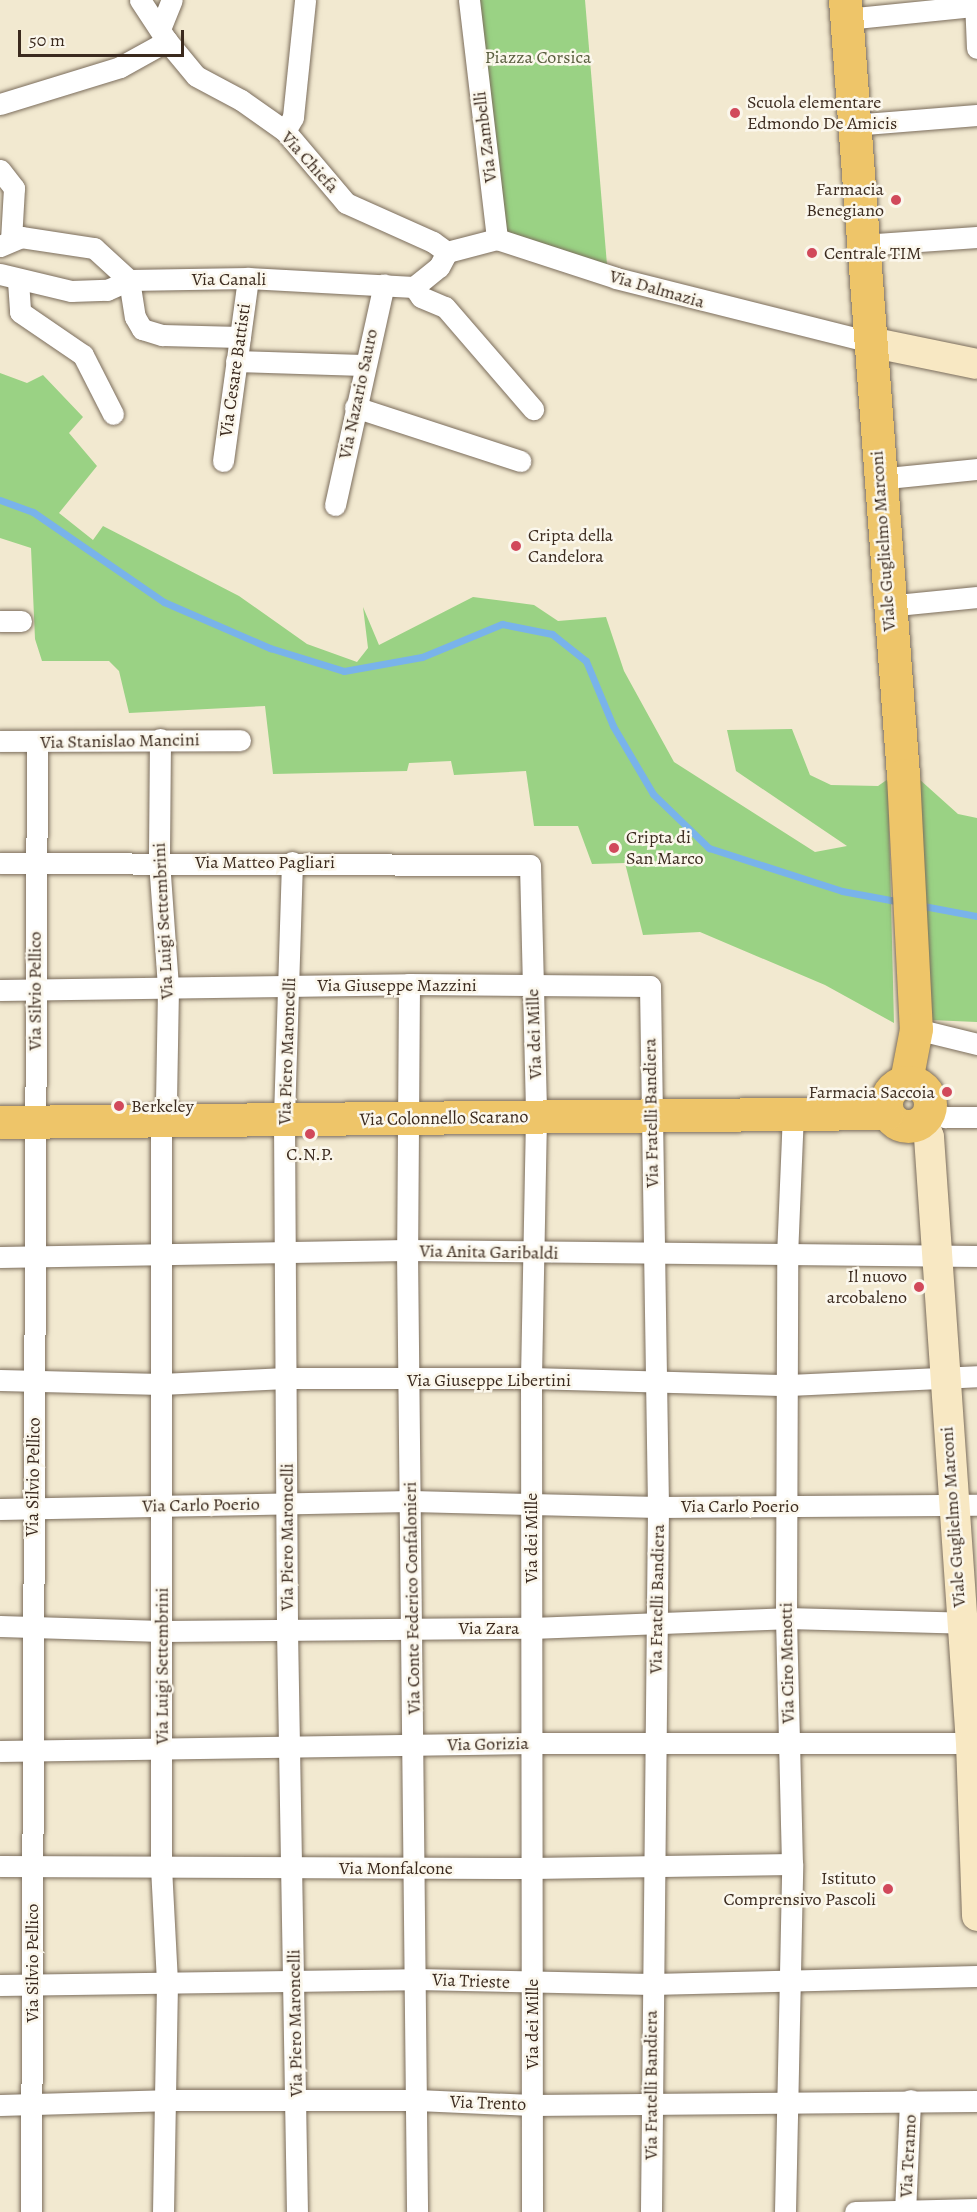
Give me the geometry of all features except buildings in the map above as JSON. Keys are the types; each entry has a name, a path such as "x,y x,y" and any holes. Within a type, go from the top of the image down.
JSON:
{"main road":[{"name":"Viale Guglielmo Marconi","path":"845,10 887,606 903,775 916,1029 906,1081 920,1085 929,1096 927,1115"},
{"path":"906,1081 893,1086 886,1099 887,1113 897,1124 911,1126 927,1115"},
{"name":"Via Colonnello Scarano","path":"0,1122 34,1122 163,1112 284,1120 887,1113"}],"street":[{"name":"Via Chiefa","path":"140,0 163,35 196,76 241,99 285,131 346,203 433,242 447,252"},
{"path":"0,104 120,68 163,35 172,0"},
{"path":"285,131 293,117 305,0"},
{"name":"Via Zambelli","path":"469,0 497,239"},
{"path":"845,10 975,3 977,48"},
{"path":"852,125 977,115"},
{"path":"0,170 14,188 5,243 21,237 94,248 129,280 135,317 142,329 162,335 240,337"},
{"path":"862,245 977,237"},
{"path":"497,239 447,252 439,267 414,287 421,297 445,307 533,408"},
{"name":"Via Dalmazia","path":"497,239 616,278 870,342"},
{"path":"9,278 20,312 83,355 113,414"},
{"name":"Via Canali","path":"9,278 71,291 107,290 129,280 248,278 414,287"},
{"name":"Via Cesare Battisti","path":"223,461 248,278"},
{"name":"Via Nazario Sauro","path":"335,505 363,365 384,284"},
{"path":"870,342 977,364"},
{"path":"236,362 363,365"},
{"path":"355,407 520,461"},
{"path":"878,479 977,469"},
{"path":"887,606 977,597"},
{"name":"Via Luigi Settembrini","path":"160,739 159,861 168,988 159,1256 162,1505 161,1867 166,1983 162,2212"},
{"name":"Via Stanislao Mancini","path":"0,741 240,740"},
{"name":"Via Silvio Pellico","path":"31,2212 37,741"},
{"name":"Via Matteo Pagliari","path":"0,863 159,861 530,865"},
{"name":"Via Piero Maroncelli","path":"292,862 291,986 284,1120 287,1629 292,1747 297,2212"},
{"name":"Via dei Mille","path":"530,865 536,1117 531,1378 532,2212"},
{"name":"Via Giuseppe Mazzini","path":"0,990 410,984 650,986"},
{"name":"Via Conte Federico Confalonieri","path":"410,984 407,1250 411,1501 410,1627 414,1746 417,2212"},
{"name":"Via Fratelli Bandiera","path":"650,986 658,1507 653,1743 651,2212"},
{"path":"916,1029 977,1044"},
{"name":"Via Ciro Menotti","path":"784,2212 792,1864 786,1618 789,1384 787,1257 793,1114"},
{"path":"927,1115 977,1117"},
{"name":"Viale Guglielmo Marconi","path":"927,1115 943,1376 965,1505 974,1743 977,1916"},
{"name":"Via Anita Garibaldi","path":"0,1257 286,1254 407,1250 787,1257 977,1256"},
{"name":"Via Giuseppe Libertini","path":"0,1380 161,1384 286,1378 410,1380 531,1378 789,1384 977,1376"},
{"name":"Via Carlo Poerio","path":"0,1509 411,1501 531,1502 658,1507 965,1505"},
{"name":"Via Zara","path":"0,1626 162,1631 410,1627 531,1628 657,1620 786,1618 968,1623"},
{"name":"Via Gorizia","path":"0,1751 532,1743 974,1743"},
{"name":"Via Monfalcone","path":"0,1866 532,1868 792,1864"},
{"name":"Via Trieste","path":"0,1985 415,1979 532,1984 652,1984 977,1976"},
{"name":"Via Trento","path":"0,2105 164,2100 297,2102 417,2100 532,2105 977,2101"},
{"name":"Via Teramo","path":"905,2210 910,2100"},
{"path":"855,2212 977,2209"}],"green space":[{"name":"Piazza Corsica","path":"479,0 585,0 607,265 505,234"},
{"path":"0,373 27,383 43,375 83,417 69,433 97,466 59,513 93,540 103,526 239,596 307,644 357,662 368,648 363,607 379,645 473,597 534,605 558,621 606,617 624,671 674,762 815,852 847,846 736,771 727,730 792,729 810,775 831,785 878,786 888,779 894,1023 825,985 700,932 643,935 625,863 592,864 578,826 534,826 526,771 454,775 451,761 409,763 407,771 273,774 265,706 129,713 119,671 109,661 42,661 35,639 31,548 0,538"},
{"path":"919,779 958,814 977,818 977,1022 930,1020"}],"waterway":[{"path":"0,500 33,512 164,602 270,648 344,671 422,657 502,624 552,634 586,661 613,726 653,794 709,848 842,891 901,902"},
{"path":"918,905 977,916"}],"place":[{"name":"Scuola elementare Edmondo De Amicis","path":"735,113"},
{"name":"Farmacia Benegiano","path":"896,200"},
{"name":"Centrale TIM","path":"812,253"},
{"name":"Cripta della Candelora","path":"516,546"},
{"name":"Cripta di San Marco","path":"614,848"},
{"name":"Farmacia Saccoia","path":"947,1092"},
{"name":"Berkeley","path":"119,1106"},
{"name":"C.N.P.","path":"310,1134"},
{"name":"Il nuovo arcobaleno","path":"919,1287"},
{"name":"Istituto Comprensivo Pascoli","path":"888,1889"}]}
